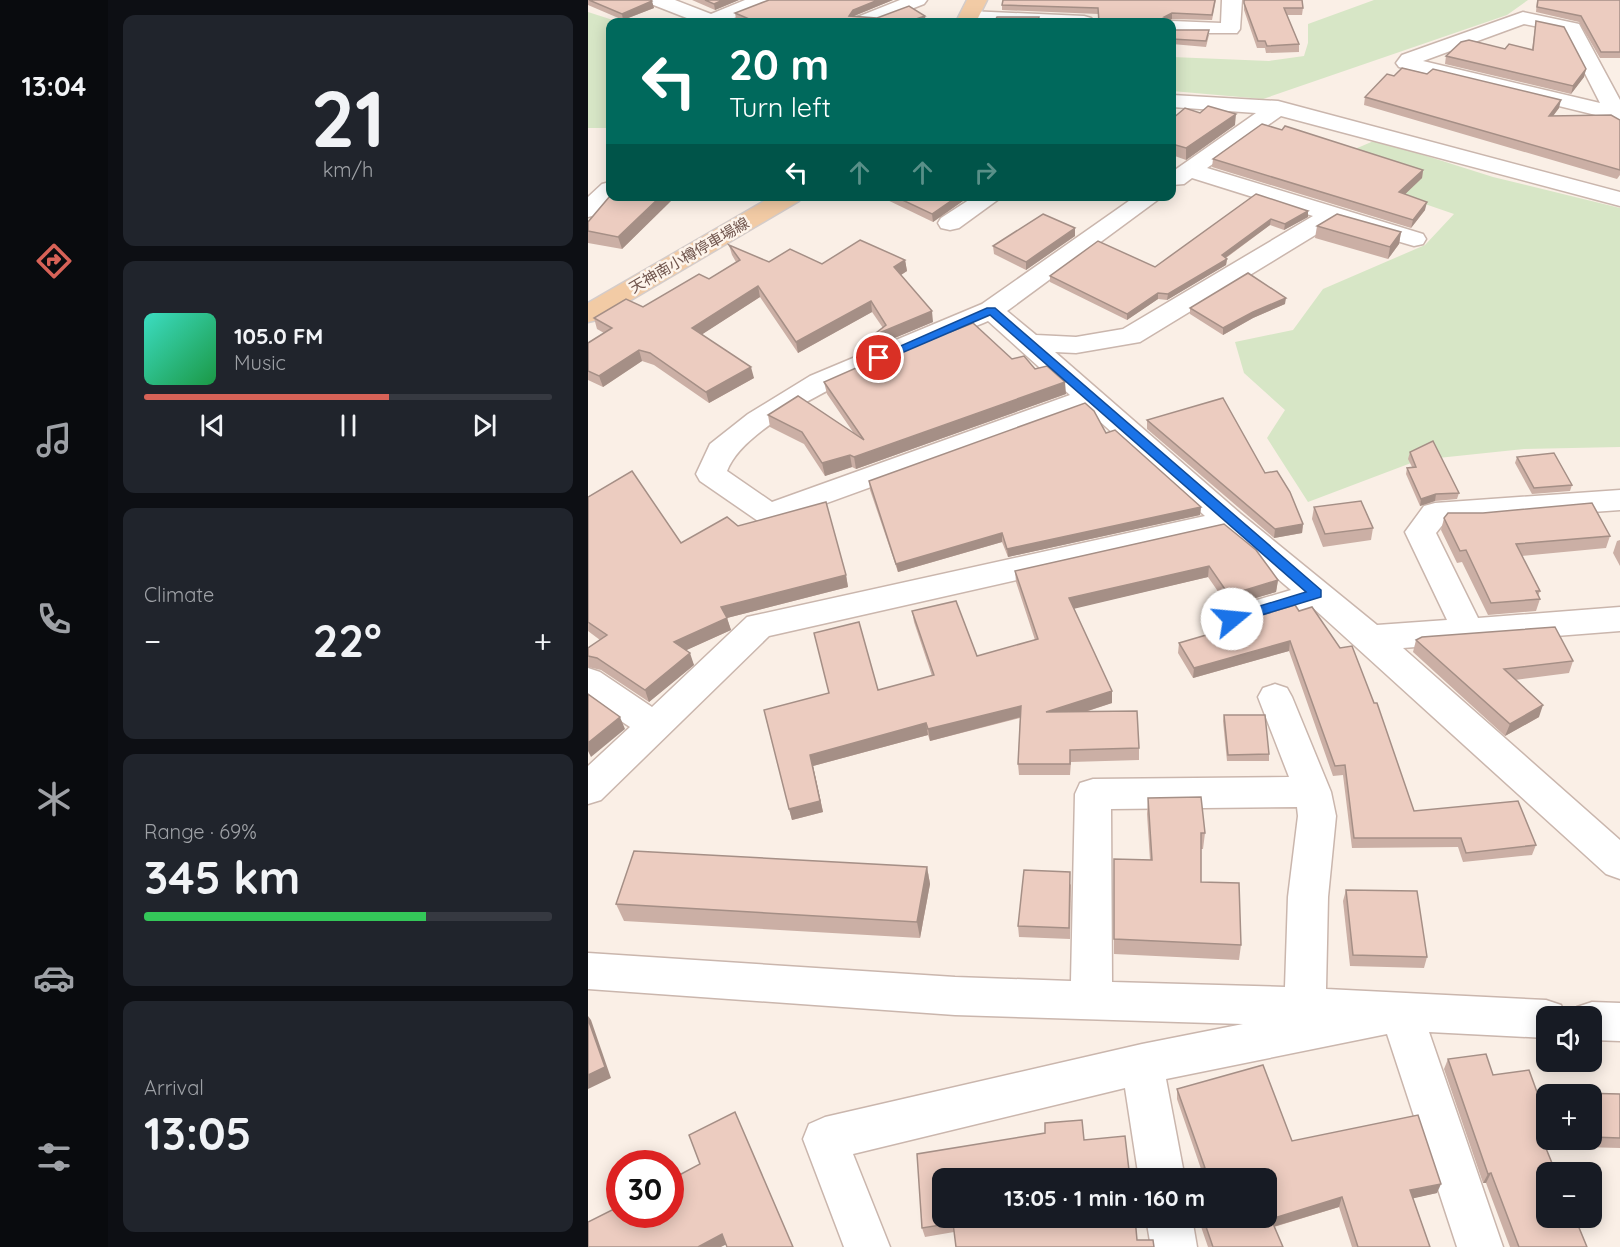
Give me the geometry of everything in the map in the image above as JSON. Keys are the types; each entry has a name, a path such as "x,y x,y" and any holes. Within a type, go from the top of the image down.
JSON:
{"main road":[{"name":"天神南小樽停車場線","path":"588,314 782,201"}],"street":[{"path":"658,0 703,18"},
{"path":"718,18 762,0"},
{"path":"872,18 917,0"},
{"path":"1176,27 1230,29 1232,0"},
{"path":"968,10 1045,18"},
{"path":"1523,18 1572,28 1618,116 1406,63 1409,59 1523,18"},
{"path":"1176,101 1278,108 1620,199"},
{"path":"1181,176 1278,108"},
{"path":"1181,176 1414,239"},
{"path":"588,210 606,193"},
{"path":"950,223 984,201"},
{"path":"1091,397 770,514 711,474 720,451 758,420 820,381 991,310 1145,201"},
{"path":"1029,343 1076,345 1131,336 1331,215"},
{"path":"991,310 1230,521 1370,638 1620,863"},
{"path":"1468,630 1420,532 1435,513 1620,500"},
{"path":"588,789 759,626 1230,521"},
{"path":"1232,619 1317,594"},
{"path":"1370,638 1620,620"},
{"path":"588,681 654,726"},
{"path":"1275,697 1313,792 1317,816 1308,897 1305,1007"},
{"path":"1091,1000 1093,794 1313,792"},
{"path":"588,971 955,996 1305,1007 1536,1019"},
{"path":"867,1247 825,1139 1142,1064 1401,1012"},
{"path":"1401,1012 1480,1247"},
{"path":"1602,1021 1620,1022"},
{"path":"1142,1064 1160,1168"},
{"path":"1171,1228 1174,1247"}],"green space":[{"path":"1374,0 1528,0 1507,15 1263,99 1176,91 1176,57 1269,61 1304,56 1308,43 1308,24"},
{"path":"588,12 607,18 606,128 588,128"},
{"path":"1376,140 1493,177 1620,208 1620,447 1524,449 1419,460 1308,502 1267,438 1285,410 1244,373 1235,342 1293,330 1323,289 1425,245 1454,214 1338,174 1355,149"}],"building":[{"path":"589,0 651,0 652,1 622,14"},
{"path":"705,0 723,0 714,4"},
{"path":"769,0 878,0 853,10 849,16 877,18 747,18 735,13"},
{"path":"1003,0 1215,0 1212,15 1172,13 1164,17 1167,18 1099,18 1098,8 1002,5"},
{"path":"1244,0 1302,0 1303,8 1284,8 1299,44 1267,46 1265,41 1258,41"},
{"path":"1538,0 1620,0 1620,52 1601,52 1581,16 1537,7"},
{"path":"909,6 925,16 919,18 877,18"},
{"path":"997,17 1039,17 1039,18"},
{"path":"1536,21 1564,27 1586,69 1573,86 1446,56 1461,42 1469,40 1505,49 1509,44 1533,50"},
{"path":"1176,30 1209,30 1206,41 1176,39"},
{"path":"1402,68 1427,74 1433,69 1561,100 1549,116 1611,115 1620,120 1620,170 1365,97 1387,74 1394,76"},
{"path":"1208,106 1236,114 1186,148 1176,145 1176,116 1185,108 1200,113"},
{"path":"1262,124 1282,130 1285,126 1423,170 1399,192 1427,202 1413,220 1213,159"},
{"path":"1256,194 1308,211 1285,224 1271,219 1222,255 1227,259 1168,294 1158,293 1127,314 1050,276 1098,241 1155,267"},
{"path":"606,201 656,201 618,237 588,231 588,222"},
{"path":"905,201 951,201 932,214"},
{"path":"1043,214 1075,228 1026,262 993,246"},
{"path":"1337,214 1401,232 1390,247 1317,226"},
{"path":"860,240 905,260 894,267 932,311 872,336 886,325 871,301 796,342 758,286 692,328 751,367 706,392 650,353 639,350 599,376 588,371 588,343 612,328 594,318 626,299 643,307 699,274 709,279 740,260 729,245 769,262 790,249 822,264"},
{"path":"1248,273 1286,298 1223,328 1190,308"},
{"path":"973,323 1012,359 1024,356 1035,369 1047,366 1065,382 854,457 850,455 822,463 802,432 768,415 798,396 864,440 824,382 947,328 950,332"},
{"path":"1223,398 1265,473 1277,471 1290,492 1303,524 1275,529 1147,420"},
{"path":"1085,403 1094,411 1106,433 1115,430 1201,507 1007,549 1002,533 896,564 869,481"},
{"path":"1433,441 1459,493 1436,494 1421,499 1407,468 1416,467 1410,452"},
{"path":"1554,453 1572,485 1534,488 1517,457"},
{"path":"632,471 681,543 727,517 738,526 826,502 846,575 721,607 727,618 674,642 690,653 645,690 597,658 588,656 588,648 607,635 588,622 588,497"},
{"path":"1361,501 1373,528 1325,534 1314,507"},
{"path":"1592,503 1610,536 1516,544 1540,591 1536,591 1540,599 1491,603 1466,550 1460,551 1444,518 1448,513 1483,513"},
{"path":"1224,524 1256,550 1278,580 1229,595 1209,566 1069,598 1112,691 1046,712 1137,711 1139,748 1070,750 1070,764 1018,764 1021,706 928,729 926,723 810,755 820,801 789,809 764,710 829,693 814,633 859,622 878,690 934,675 912,611 956,601 977,656 1038,639 1015,571"},
{"path":"1295,605 1299,611 1312,607 1340,648 1352,646 1374,703 1377,703 1414,811 1518,801 1536,845 1466,853 1461,838 1354,838 1345,765 1335,766 1290,641 1194,668 1179,643 1247,623 1245,620"},
{"path":"1555,627 1573,661 1504,669 1543,705 1510,724 1416,640 1422,637"},
{"path":"588,694 620,717 588,743"},
{"path":"1224,715 1265,715 1269,754 1228,755"},
{"path":"1201,797 1205,833 1201,833 1201,882 1239,883 1241,945 1114,939 1114,859 1152,860 1148,798"},
{"path":"634,851 927,867 917,922 616,904"},
{"path":"1024,870 1070,872 1069,928 1018,926"},
{"path":"1346,890 1417,891 1427,957 1353,955"},
{"path":"588,1019 605,1067 588,1075"},
{"path":"1486,1054 1493,1075 1529,1070 1536,1089 1536,1150 1547,1150 1552,1162 1536,1162 1536,1228 1579,1228 1587,1247 1519,1247 1491,1173 1488,1174 1448,1059"},
{"path":"1263,1065 1292,1141 1418,1115 1441,1184 1410,1190 1430,1247 1358,1247 1342,1197 1277,1217 1277,1168 1205,1168 1177,1089"},
{"path":"1602,1094 1620,1094 1620,1138 1602,1137"},
{"path":"735,1112 793,1247 727,1247 722,1234 698,1247 588,1247 588,1222 606,1213 606,1228 684,1228 684,1173 700,1164 689,1135"},
{"path":"1082,1120 1084,1140 1125,1136 1129,1168 932,1168 932,1226 922,1228 917,1154 1045,1133 1045,1123"},
{"path":"954,1228 1136,1228 1137,1240 1153,1240 1154,1247 956,1247"},
{"path":"1206,1228 1275,1228 1283,1247 1213,1247"}],"route":[{"path":"879,358 991,310 1230,521 1317,594 1232,619"}]}
